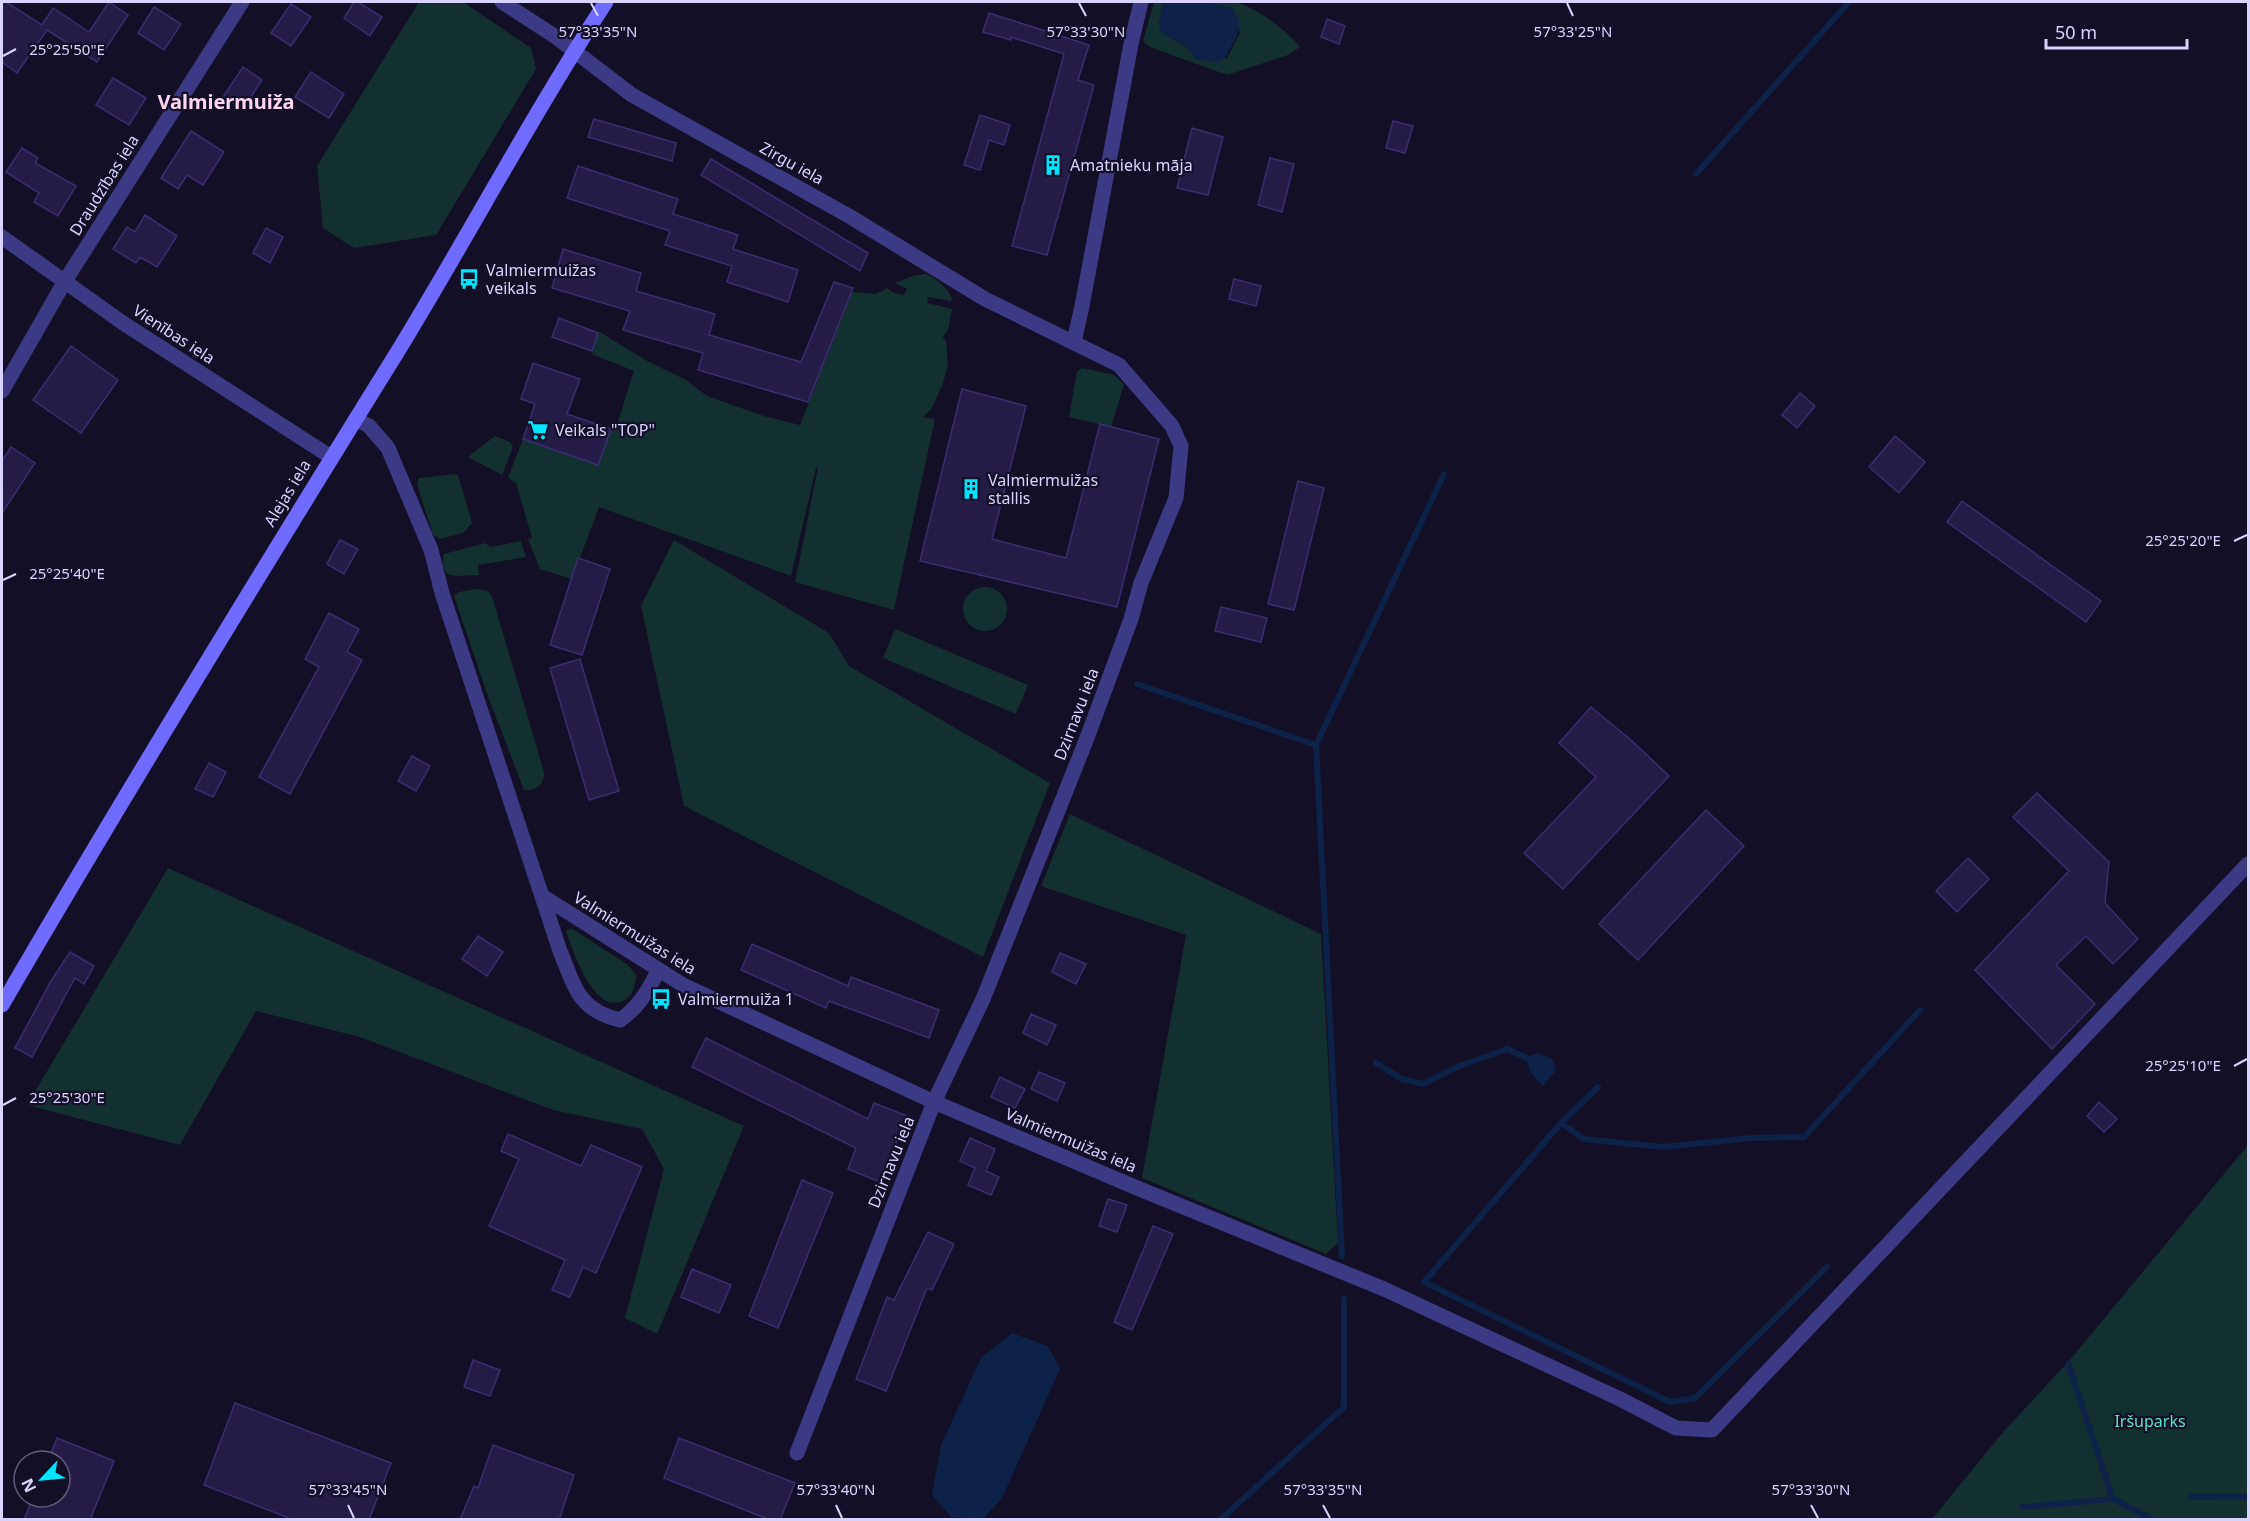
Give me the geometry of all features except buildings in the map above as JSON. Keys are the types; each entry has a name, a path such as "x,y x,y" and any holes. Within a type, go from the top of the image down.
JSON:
{"main road":[{"name":"Alejas iela","path":"2,1005 356,419 574,51 606,2"}],"street":[{"name":"Draudzības iela","path":"2,391 65,281 242,2"},
{"name":"Zirgu iela","path":"502,2 574,51 632,95 849,216 986,298 1074,342"},
{"path":"1074,342 1141,2"},
{"name":"Vienības iela","path":"2,237 123,323 331,457"},
{"name":"Dzirnavu iela","path":"797,1453 934,1102 983,999 1087,738 1131,619 1141,583 1176,498 1181,446 1172,426 1119,365 1074,342"},
{"path":"356,419 369,426 388,448 431,550 453,627 560,951 573,982 589,1007 602,1016 620,1020 632,1012 648,991 658,971"},
{"name":"Valmiermuižas iela","path":"544,897 658,971 693,990 934,1102 1384,1289 1610,1394 1676,1428 1712,1430 2247,867"}],"green space":[{"path":"1231,1 1251,8 1279,27 1300,47 1288,55 1227,75 1150,47 1143,41 1154,2 1163,2 1159,25 1163,34 1186,46 1195,59 1227,58 1240,33 1232,8 1205,2"},
{"path":"419,2 463,2 531,48 536,69 436,235 354,248 323,228 317,166"},
{"path":"926,274 941,284 952,298 951,301 928,297 927,303 952,309 948,330 942,338 946,340 948,365 931,410 923,417 935,419 894,610 795,582 818,468 816,468 791,576 599,507 572,579 540,569 528,539 532,538 516,483 508,478 523,439 598,465 611,429 616,428 634,371 592,354 598,333 600,332 647,361 686,380 707,396 767,417 800,425 852,292 876,294 887,288 894,293 904,295 907,289 895,283 912,276"},
{"path":"1082,368 1114,375 1124,384 1111,427 1069,417 1077,371"},
{"path":"495,436 510,442 513,447 502,475 468,457"},
{"path":"458,475 472,523 463,533 440,539 433,535 417,484 419,478"},
{"path":"674,540 829,633 849,666 1050,783 983,957 684,806 641,606"},
{"path":"521,541 526,557 478,565 479,575 447,574 444,567 444,554 485,543 490,547"},
{"path":"985,587 1000,594 1007,609 1000,624 985,631 970,624 963,609 970,594"},
{"path":"476,589 488,591 492,596 544,772 539,786 532,789 524,790 489,699 454,596 459,592"},
{"path":"895,629 1028,685 1016,714 883,658"},
{"path":"1070,814 1321,934 1338,1243 1326,1254 1142,1178 1186,935 1041,886"},
{"path":"168,868 744,1126 657,1334 625,1318 664,1169 642,1129 553,1110 360,1037 256,1011 180,1145 27,1105"},
{"path":"571,928 628,965 636,975 634,988 628,998 620,1002 610,1002 592,988 569,940 566,931"},
{"name":"Iršuparks","path":"2248,1145 2248,1519 1932,1519 2004,1431 2068,1362"}],"water":[{"path":"1163,2 1205,2 1232,8 1239,22 1239,31 1225,57 1217,63 1195,59 1186,46 1163,34 1159,26"},
{"path":"1539,1053 1552,1059 1556,1070 1543,1086 1531,1073 1525,1057"},
{"path":"1012,1333 1048,1346 1060,1369 1002,1498 983,1519 951,1517 932,1495 941,1445 981,1358"}],"waterway":[{"path":"1696,174 1849,2"},
{"path":"1342,1256 1316,745 1444,474"},
{"path":"1137,684 1316,745"},
{"path":"1561,1123 1584,1139 1663,1147 1751,1138 1804,1137 1920,1010"},
{"path":"1376,1063 1402,1079 1423,1084 1457,1067 1507,1049 1525,1057"},
{"path":"1598,1087 1561,1123 1424,1282 1670,1402 1695,1398 1827,1267"},
{"path":"1220,1520 1344,1407 1344,1299"},
{"path":"2068,1363 2113,1499 2153,1520"},
{"path":"2191,1497 2248,1496"},
{"path":"2023,1507 2113,1499"}],"place":[{"name":"Amatnieku māja","path":"1053,165"},
{"name":"Valmiermuižas veikals","path":"469,279"},
{"name":"Veikals \"TOP\"","path":"538,430"},
{"name":"Valmiermuižas stallis","path":"971,489"},
{"name":"Valmiermuiža 1","path":"661,999"}],"district":[{"name":"Valmiermuiža","path":"226,102"}]}
